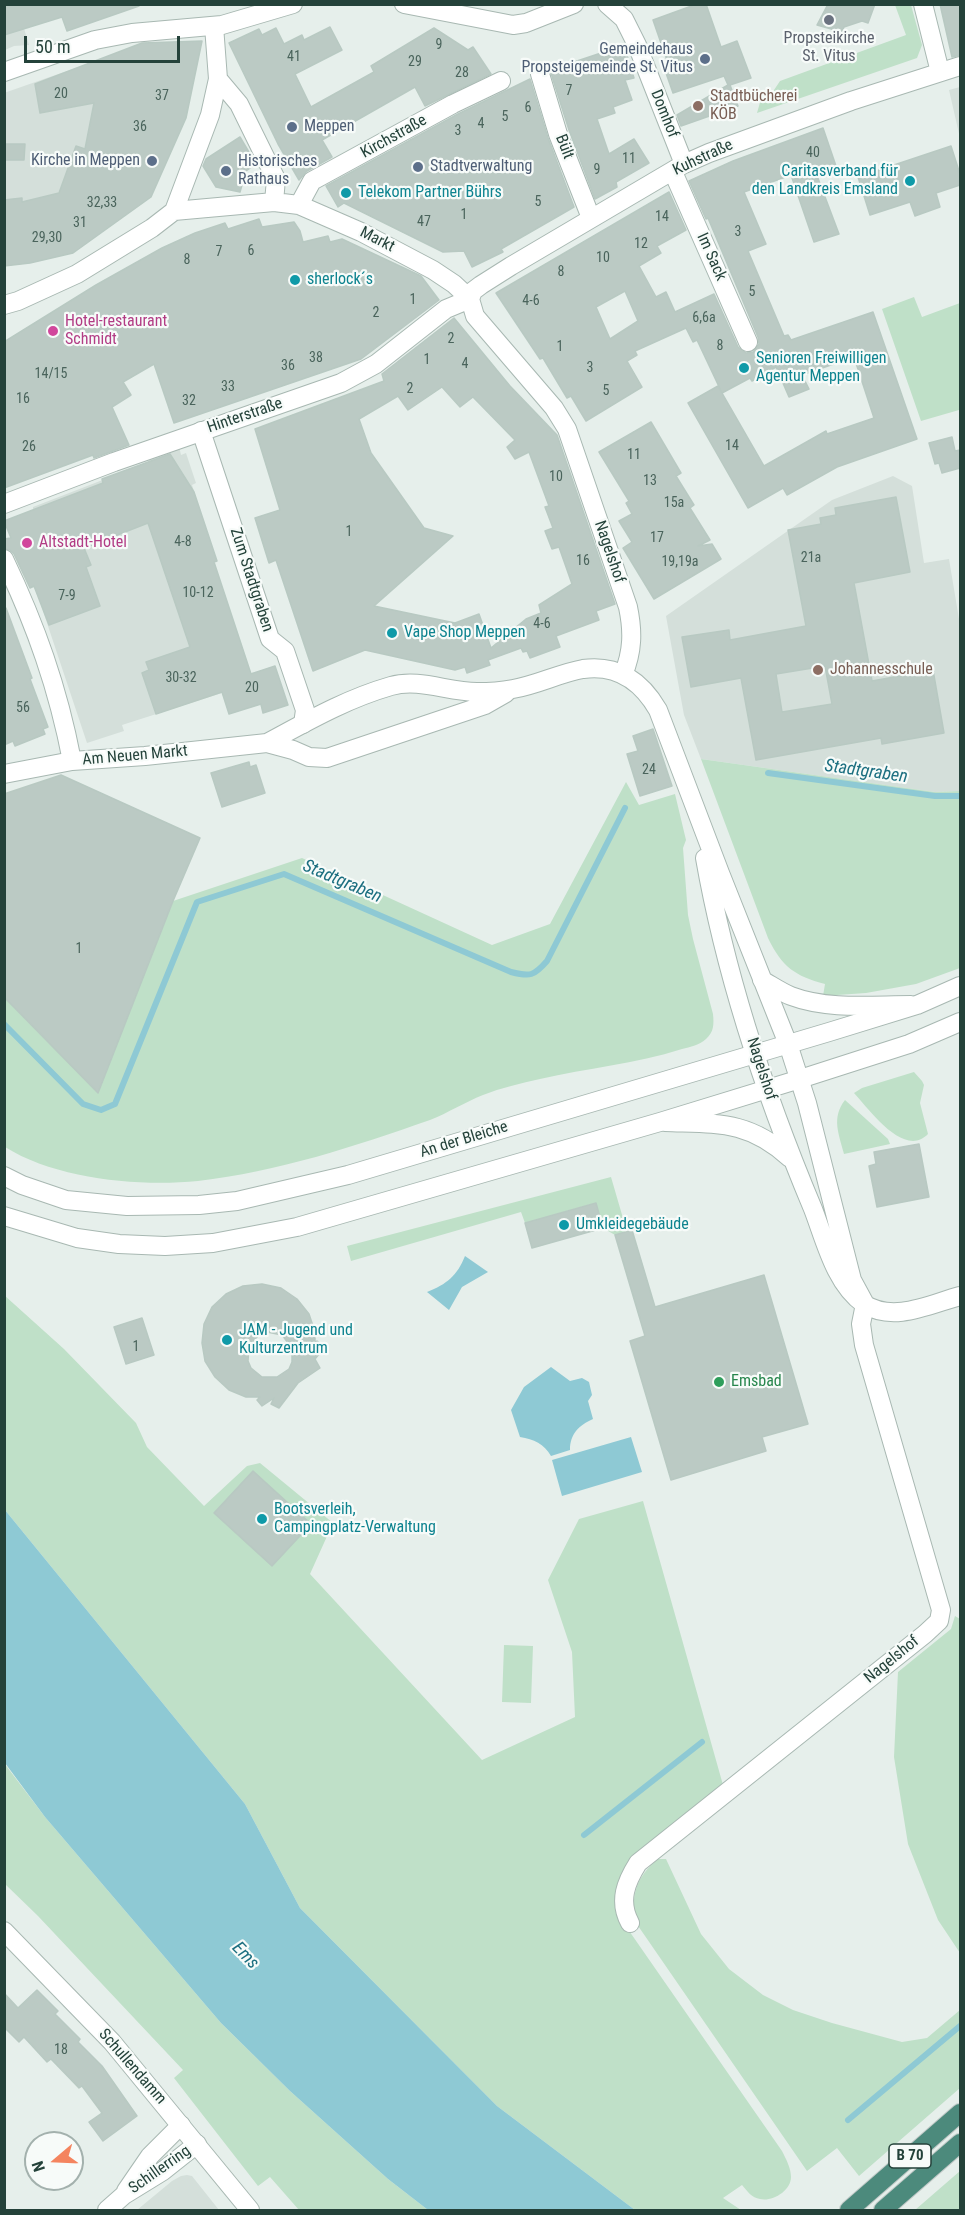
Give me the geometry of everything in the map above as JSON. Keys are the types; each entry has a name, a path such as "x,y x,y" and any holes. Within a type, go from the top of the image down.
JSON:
{"highway":[{"name":"B 70","path":"854,2205 960,2113"},
{"name":"B 70","path":"883,2211 960,2143"}],"street":[{"path":"4,72 95,40 132,33 208,27 293,4"},
{"path":"404,4 513,25 574,4"},
{"name":"Domhof","path":"607,4 624,19 637,45 678,168"},
{"path":"923,4 940,72"},
{"path":"4,305 77,274 152,228 174,211 210,115 218,79 208,27"},
{"name":"Kuhstraße","path":"470,298 481,285 678,168 827,109 960,66"},
{"name":"Bült","path":"540,74 558,134 591,218"},
{"path":"218,79 239,104 276,179 274,202"},
{"name":"Kirchstraße","path":"299,205 312,181 453,104 501,81"},
{"name":"Im Sack","path":"678,168 748,342"},
{"name":"Markt","path":"174,211 274,202 299,205 361,232 433,270 470,298"},
{"name":"Hinterstraße","path":"4,504 201,431 327,389 376,364 446,309 470,298"},
{"name":"Nagelshof","path":"470,298 475,316 554,408 567,429 628,607 632,630 630,658 623,675 637,682 648,693 658,710 698,818 788,1044 800,1080 852,1280 865,1304 861,1324 864,1345 941,1610 939,1621 638,1863 629,1878 623,1898 625,1913 630,1923"},
{"name":"Zum Stadtgraben","path":"201,431 270,639 285,651 305,710 303,724"},
{"path":"4,559 30,612 50,669 72,761"},
{"name":"Am Neuen Markt","path":"267,743 330,708 392,686 415,683 476,692 513,689 584,669 605,670 623,675"},
{"name":"Am Neuen Markt","path":"4,774 72,761 267,743 294,750 309,757 327,758 485,705 513,689"},
{"name":"Nagelshof","path":"698,818 715,917 767,1089 792,1160 838,1272 851,1292 865,1304"},
{"name":"An der Bleiche","path":"762,980 790,996 816,1003 917,1005"},
{"name":"An der Bleiche","path":"4,1176 22,1185 66,1200 127,1206 199,1205 237,1201 348,1175 917,1005 960,986"},
{"path":"4,1216 66,1235 119,1244 165,1246 213,1243 297,1227 800,1080 909,1044 960,1022"},
{"path":"660,1122 722,1124 751,1131 773,1143 792,1160"},
{"path":"865,1304 882,1311 904,1312 960,1296"},
{"name":"Schullendamm","path":"4,1931 112,2042 250,2211"},
{"name":"Schillerring","path":"124,2195 150,2156 181,2125"},
{"name":"Schillerring","path":"107,2211 124,2195 163,2171 196,2144"}],"shaded area":[{"path":"4,5 17,5 29,45 14,46 5,50"},
{"path":"202,41 186,118 151,197 73,253 31,263 5,266 4,93 104,58"},
{"path":"960,87 960,138 949,90"},
{"path":"179,446 181,455 186,453 196,483 192,485 217,561 214,562 251,673 275,666 288,705 263,713 260,704 229,714 222,693 122,725 124,731 87,743 35,587 30,588 5,521 33,510 33,507 149,462 148,458"},
{"name":"Johannesschule","path":"893,476 912,486 924,563 949,559 960,625 960,791 935,792 701,759 684,715 666,616 832,500"},
{"path":"187,2175 192,2176 219,2210 137,2210 172,2181"}],"green space":[{"path":"895,5 911,5 922,45 917,58 757,113 761,99 770,96 780,81 906,35"},
{"path":"914,297 922,317 960,303 960,414 959,410 921,421 882,309"},
{"path":"701,759 935,792 960,791 960,968 916,984 866,993 823,996 825,984 797,974 784,963 773,948"},
{"path":"626,782 639,805 675,794 686,840 683,848 688,915 713,1014 712,1031 701,1043 647,1058 511,1086 490,1092 430,1120 374,1139 287,1165 228,1177 175,1183 98,1178 48,1167 5,1147 4,997 98,1092 173,901 302,858 492,945 550,924"},
{"path":"914,1072 924,1085 920,1103 928,1134 919,1140 908,1140 888,1129 854,1093 862,1088"},
{"path":"845,1100 888,1139 890,1144 844,1154 837,1120"},
{"path":"611,1177 627,1232 615,1235 603,1228 595,1203 525,1223 521,1212 351,1261 347,1246"},
{"path":"4,1295 64,1349 136,1423 147,1447 204,1506 247,1466 260,1463 333,1523 310,1574 482,1760 575,1717 572,1652 548,1580 579,1519 643,1501 723,1785 628,1862 620,1881 616,1912 782,2151 791,2177 784,2191 770,2199 760,2199 752,2196 742,2185 723,2198 741,2210 635,2210 497,2106 300,1908 245,1804 5,1510"},
{"path":"955,1616 960,1619 960,1953 938,1920 908,1844 894,1757 898,1672 951,1629"},
{"path":"504,1645 533,1646 531,1703 502,1702"},
{"path":"4,1763 45,1817 221,2023 290,2091 388,2179 428,2210 299,2210 270,2177 258,2186 174,2078 183,2070 5,1884"},
{"path":"658,1859 666,1859 701,1934 729,1969 763,1995 793,2010 902,2042 927,2038 960,2010 960,2088 859,2176 837,2148 807,2171 634,1920 637,1886 645,1872"},
{"path":"960,2171 960,2210 915,2210"}],"water":[{"path":"465,1256 488,1272 462,1287 449,1310 427,1292 451,1278"},
{"path":"551,1367 570,1381 582,1378 589,1382 592,1395 588,1401 593,1419 576,1431 570,1450 551,1456 538,1443 520,1437 511,1410 524,1387"},
{"path":"631,1437 642,1472 562,1496 552,1460"},
{"name":"Ems","path":"5,1510 245,1804 300,1908 497,2106 635,2210 428,2210 388,2179 290,2091 221,2023 45,1817 5,1763"}],"building":[{"path":"4,4 138,4 139,6 67,31 62,17 4,35"},
{"name":"Gemeindehaus Propsteigemeinde St. Vitus","path":"697,4 706,4 721,47 737,41 751,78 730,85 738,106 681,126 677,115 728,85 724,76 673,93 666,73 671,72 653,20"},
{"name":"Propsteikirche St. Vitus","path":"828,4 875,4 868,23 862,21 844,27 842,32 817,25"},
{"path":"940,4 960,4 960,55 952,57"},
{"path":"330,27 342,50 295,74 311,107 374,72 371,66 434,28 468,50 473,47 491,74 425,106 415,87 322,140 332,157 307,171 299,180 278,144 229,43 259,29 262,35 276,28 284,44 302,35 304,40"},
{"path":"202,41 186,118 151,197 73,253 30,263 4,266 4,200 22,198 22,202 59,193 76,146 85,149 94,103 40,113 35,84 142,43"},
{"path":"625,49 634,78 625,80 632,100 613,107 615,113 597,119 609,154 634,139 649,163 616,182 617,187 595,199 569,130 550,70 604,52 605,56"},
{"path":"530,79 548,138 574,207 501,249 503,252 472,267 464,251 443,252 344,203 338,207 326,186 458,114"},
{"path":"823,128 836,166 816,173 839,234 814,242 791,175 744,192 766,244 748,251 784,336 788,335 791,340 873,312 917,439 837,467 787,495 783,488 748,508 688,403 718,386 722,393 697,340 693,342 686,328 635,351 637,355 627,361 642,387 586,421 571,396 567,398 543,358 540,359 496,293 669,192 686,230 657,246 661,253 639,266 656,297 666,292 675,312 714,294 738,347 746,353 753,352 759,344 758,337 708,218 706,219 689,181 733,161","holes":["625,291 638,321 610,339 596,307","854,357 874,418 827,434 826,431 764,466 722,393 750,378 752,381 776,367 789,397 809,389 802,375"]},
{"name":"Historisches Rathaus","path":"240,137 256,164 246,171 240,192 216,187 203,166 206,159"},
{"path":"4,144 25,144 24,160 4,160"},
{"name":"Caritasverband für den Landkreis Emsland","path":"951,146 960,174 960,185 936,193 940,207 915,216 910,202 870,215 858,177"},
{"path":"259,219 262,227 294,222 303,242 328,236 330,242 342,239 421,276 439,300 361,359 174,423 154,364 123,382 131,395 112,407 129,445 94,458 93,455 4,488 4,342 96,285 162,248 225,223 228,229"},
{"path":"454,318 510,386 557,435 615,604 596,611 599,620 556,636 560,647 530,658 527,651 523,652 521,648 488,660 490,665 467,673 465,667 455,670 365,650 313,671 276,560 269,563 255,518 280,510 255,429 384,381 382,374","holes":["442,387 460,407 473,397 515,440 507,447 515,459 529,452 549,506 545,507 553,528 545,531 552,549 559,547 572,584 539,605 541,613 526,619 491,648 479,614 455,623 374,606 453,536 424,528 371,453 359,419 398,396 408,410"]},
{"path":"651,422 681,473 676,476 694,505 690,508 710,540 698,546 712,544 721,559 654,599 623,548 632,542 619,521 632,514 626,503 629,501 599,452"},
{"path":"952,437 955,451 960,450 960,468 942,473 939,463 935,464 929,443"},
{"path":"170,454 194,492 217,561 214,562 251,674 275,666 288,705 263,713 261,704 229,714 222,692 156,714 142,673 149,670 146,662 190,647 148,523 84,548 91,565 86,567 100,606 49,625 34,586 30,588 14,554 4,548 4,539 11,538 4,521 103,483 102,479"},
{"path":"896,497 910,572 854,583 872,681 933,670 944,733 882,744 881,738 756,760 741,678 691,687 682,637 729,630 730,640 806,626 788,530 821,524 820,518 836,515 835,508","holes":["825,666 832,704 782,712 776,674"]},
{"path":"4,608 6,608 32,678 30,679 48,727 43,729 45,734 15,746 13,741 4,745"},
{"path":"653,729 672,786 640,796 627,754 638,751 633,736"},
{"path":"249,762 250,767 256,765 265,793 222,807 211,773"},
{"path":"61,775 200,838 98,1093 4,997 4,794"},
{"path":"919,1144 929,1197 877,1207 869,1166 876,1164 874,1152"},
{"name":"Umkleidegebäude","path":"596,1203 603,1228 532,1248 525,1223"},
{"name":"Emsbad","path":"632,1230 655,1307 764,1275 808,1424 762,1437 766,1451 671,1480 630,1341 645,1336 615,1235"},
{"name":"JAM - Jugend und Kulturzentrum","path":"262,1284 281,1288 297,1299 309,1314 315,1332 315,1343 317,1341 324,1348 315,1359 320,1368 298,1383 279,1408 271,1404 274,1398 262,1406 257,1400 260,1397 246,1397 229,1390 215,1377 205,1361 202,1343 204,1324 212,1307 226,1294 243,1286","holes":["267,1332 282,1335 292,1348 292,1362 289,1369 277,1377 262,1377 251,1368 248,1361 249,1346 260,1334"]},
{"path":"142,1318 154,1355 126,1364 114,1327"},
{"name":"Bootsverleih, Campingplatz-Verwaltung","path":"253,1471 311,1524 272,1566 214,1513"},
{"path":"37,1990 58,2011 55,2014 80,2039 78,2042 102,2066 137,2116 103,2141 89,2122 102,2113 82,2086 79,2088 51,2059 47,2062 24,2037 19,2042 4,2027 4,1993 18,2008"}],"waterway":[{"name":"Stadtgraben","path":"768,773 935,796 960,796"},
{"name":"Stadtgraben","path":"4,1024 83,1104 101,1110 115,1104 197,902 284,874 511,972 531,974 539,970 547,961 625,808"},
{"path":"584,1835 702,1742"},
{"path":"848,2120 960,2026"}],"place":[{"name":"Propsteikirche St. Vitus","path":"829,20"},
{"name":"Gemeindehaus Propsteigemeinde St. Vitus","path":"705,59"},
{"name":"Stadtbücherei KÖB","path":"698,106"},
{"name":"Meppen","path":"292,127"},
{"name":"Kirche in Meppen","path":"152,161"},
{"name":"Stadtverwaltung","path":"418,167"},
{"name":"Historisches Rathaus","path":"226,171"},
{"name":"Caritasverband für den Landkreis Emsland","path":"910,181"},
{"name":"Telekom Partner Bührs","path":"346,193"},
{"name":"sherlock´s","path":"295,280"},
{"name":"Hotel-restaurant Schmidt","path":"53,331"},
{"name":"Senioren Freiwilligen Agentur Meppen","path":"744,368"},
{"name":"Altstadt-Hotel","path":"27,543"},
{"name":"Vape Shop Meppen","path":"392,633"},
{"name":"Johannesschule","path":"818,670"},
{"name":"Umkleidegebäude","path":"564,1225"},
{"name":"JAM - Jugend und Kulturzentrum","path":"227,1340"},
{"name":"Emsbad","path":"719,1382"},
{"name":"Bootsverleih, Campingplatz-Verwaltung","path":"262,1519"}]}
